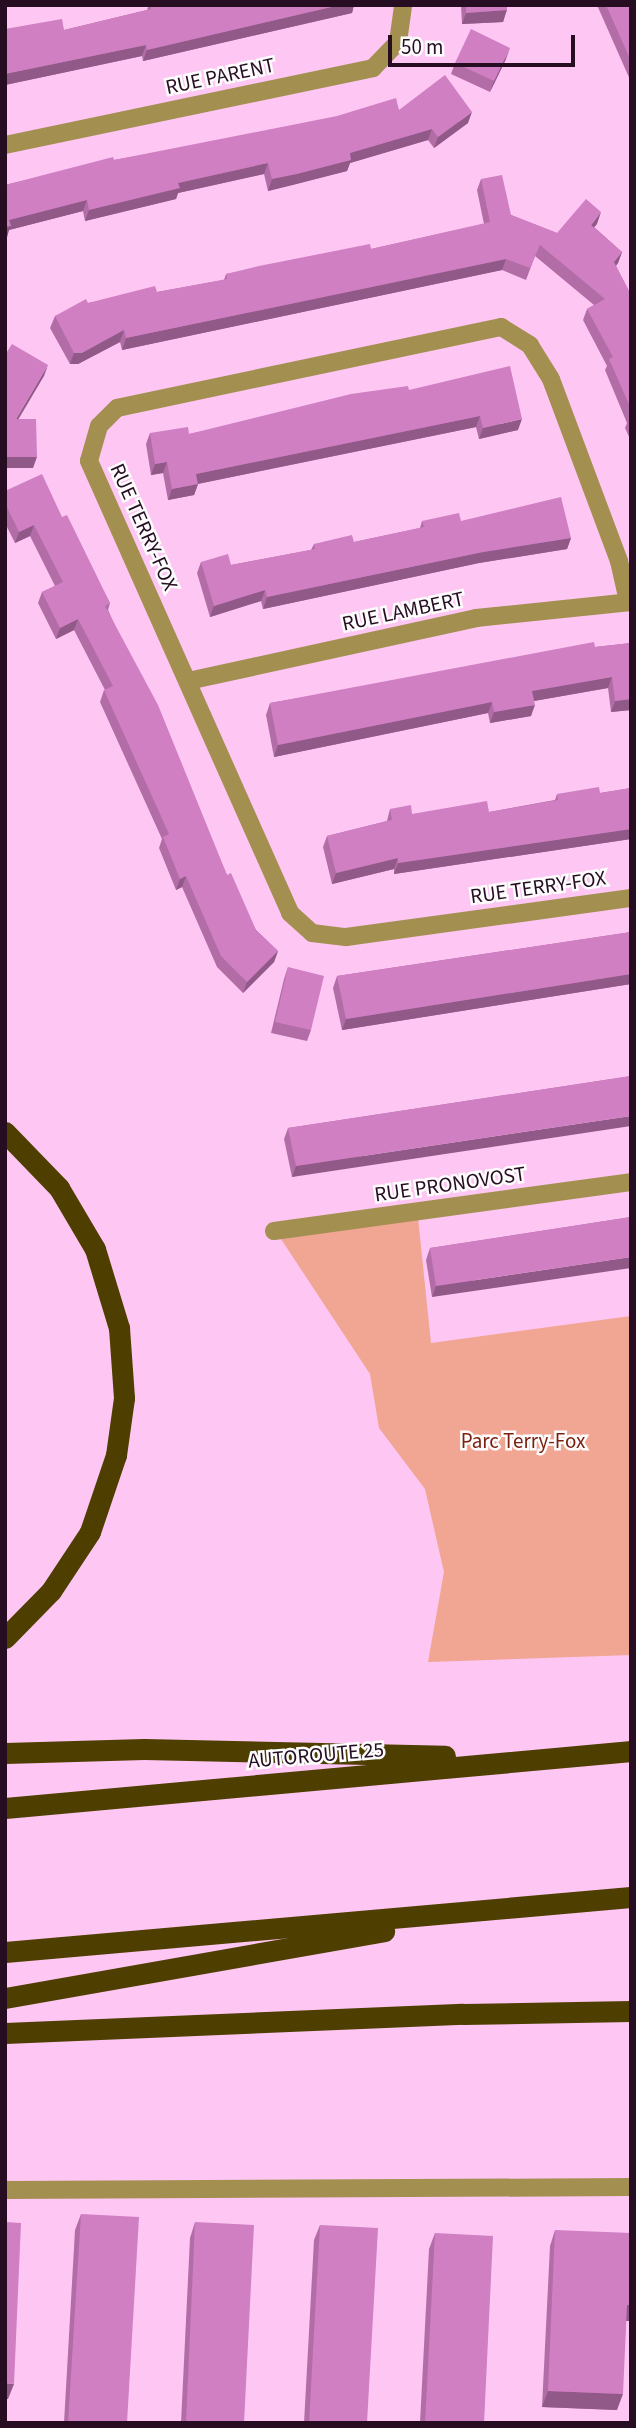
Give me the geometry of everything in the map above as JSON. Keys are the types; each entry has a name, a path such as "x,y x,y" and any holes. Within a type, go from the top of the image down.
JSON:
{"highway":[{"path":"5,1132 52,1178 90,1238 117,1317 124,1398 116,1455 90,1532 51,1591 5,1637"},
{"path":"5,1754 144,1749 542,1759"},
{"name":"AUTOROUTE 25","path":"5,1808 631,1751"},
{"path":"5,1952 631,1897"},
{"path":"5,1998 128,1980 496,1909"},
{"path":"5,2033 435,2014 631,2011"}],"street":[{"name":"RUE PARENT","path":"5,145 373,68 398,42 403,5"},
{"name":"RUE TERRY-FOX","path":"630,601 619,561 551,379 530,345 501,327 117,408 99,426 89,461 290,913 312,933 346,937 631,898"},
{"name":"RUE LAMBERT","path":"188,681 476,618 630,601"},
{"name":"RUE PRONOVOST","path":"275,1231 631,1182"},
{"path":"5,2190 631,2187"}],"green space":[{"name":"Parc Terry-Fox","path":"417,1208 431,1343 631,1316 631,1655 428,1662 444,1572 425,1489 379,1428 370,1374 279,1236"}],"building":[{"path":"150,5 340,5 147,50 146,45 5,74 5,29 62,19 64,30 151,9"},
{"path":"466,5 507,5 507,10 466,13"},
{"path":"606,5 631,5 631,61"},
{"path":"471,29 510,48 494,81 455,63"},
{"path":"445,75 472,112 438,137 432,129 350,153 351,160 272,179 268,163 178,183 180,188 89,210 87,200 9,220 11,226 5,227 5,185 113,157 114,160 337,116 396,98 399,110"},
{"path":"502,175 511,215 557,233 586,199 601,212 591,225 622,252 614,262 631,295 631,409 609,359 613,357 587,309 605,299 540,245 530,268 506,259 126,338 124,330 82,353 74,353 55,316 86,299 88,303 155,286 157,292 227,279 226,274 259,266 370,244 371,249 490,222 481,179"},
{"path":"12,344 48,365 16,419 36,419 37,457 5,457 5,355"},
{"path":"510,366 522,419 483,428 480,416 196,474 198,484 172,489 167,462 155,464 150,433 188,427 189,434 351,394 408,386 409,390"},
{"path":"42,474 62,517 67,515 110,603 105,606 158,705 227,875 231,873 256,930 278,951 247,982 221,956 186,876 180,879 163,837 169,834 104,690 113,686 78,619 60,628 42,592 63,582 34,525 19,532 5,503 5,491"},
{"path":"561,497 571,538 483,552 267,597 265,590 214,606 201,562 228,554 231,565 315,549 314,544 352,535 354,542 424,527 422,521 459,513 461,521"},
{"path":"594,642 595,647 631,643 631,699 615,701 612,677 532,691 535,705 494,712 492,702 278,745 270,703"},
{"path":"599,787 600,793 631,788 631,829 398,863 398,858 336,873 327,836 392,820 390,809 411,805 412,814 487,801 489,812 558,800 557,794"},
{"path":"631,932 631,974 346,1019 337,976"},
{"path":"288,967 324,976 311,1030 275,1022"},
{"path":"631,1076 631,1116 296,1166 288,1128"},
{"path":"631,1217 631,1257 436,1286 430,1248"},
{"path":"81,2214 139,2217 127,2423 68,2423"},
{"path":"5,2222 21,2223 14,2384 5,2383"},
{"path":"195,2222 254,2225 244,2423 186,2423"},
{"path":"320,2225 378,2228 367,2423 309,2423"},
{"path":"555,2230 631,2233 631,2305 627,2305 623,2394 548,2391"},
{"path":"435,2233 493,2236 484,2423 425,2423"}]}
